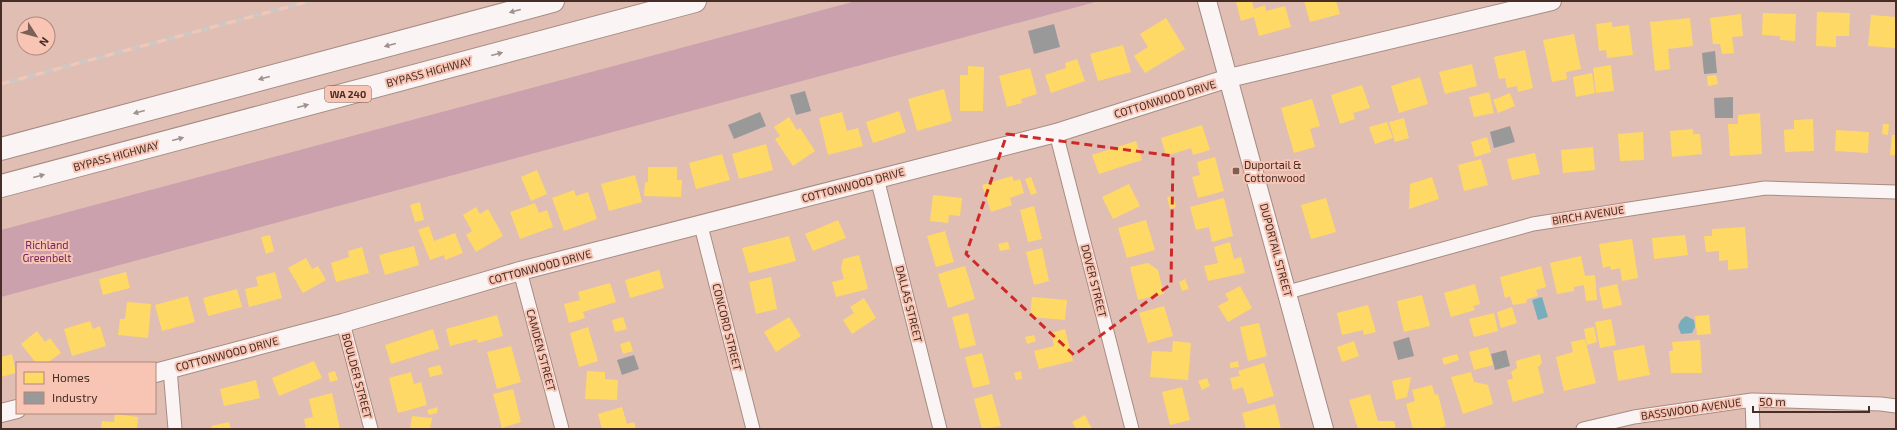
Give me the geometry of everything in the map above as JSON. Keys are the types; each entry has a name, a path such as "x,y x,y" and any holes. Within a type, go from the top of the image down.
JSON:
{"highway":[{"path":"1,149 553,1"},
{"name":"BYPASS HIGHWAY","path":"1,186 695,1"}],"street":[{"name":"DUPORTAIL STREET","path":"1207,1 1288,292 1324,429"},
{"name":"COTTONWOOD DRIVE","path":"162,371 343,323 520,271 701,226 877,178 1056,132 1229,78 1552,1"},
{"name":"DOVER STREET","path":"1056,132 1132,429"},
{"name":"DALLAS STREET","path":"877,178 940,429"},
{"name":"BIRCH AVENUE","path":"1288,292 1533,224 1765,188 1896,192"},
{"name":"CONCORD STREET","path":"701,226 752,429"},
{"name":"CAMDEN STREET","path":"520,271 562,429"},
{"name":"BOULDER STREET","path":"343,323 371,429"},
{"path":"162,371 175,429"},
{"path":"1752,400 1754,429"},
{"name":"BASSWOOD AVENUE","path":"1583,429 1634,417 1752,400 1881,404 1896,406"},
{"path":"1,413 16,409"}],"highlighted area":[{"path":"1007,134 1173,156 1171,284 1074,355 966,254"}],"green space":[{"name":"Richland Greenbelt","path":"856,1 1099,1 1,297 1,230"}],"water":[{"path":"1542,297 1548,317 1538,320 1532,300"},
{"path":"1686,316 1694,320 1695,327 1692,333 1681,334 1678,326 1681,320"}],"building: Homes":[{"path":"1252,1 1254,9 1265,5 1266,11 1285,6 1291,27 1259,36 1254,17 1241,21 1236,2"},
{"path":"1304,1 1336,1 1340,14 1310,22"},
{"path":"1817,12 1850,13 1849,36 1836,36 1836,47 1816,46"},
{"path":"1763,13 1796,14 1795,41 1780,40 1780,36 1762,35"},
{"path":"1741,14 1743,36 1732,37 1734,53 1722,54 1720,44 1713,44 1710,18"},
{"path":"1871,15 1896,17 1895,48 1868,46"},
{"path":"1166,18 1185,49 1145,73 1134,56 1148,47 1140,34"},
{"path":"1690,18 1693,46 1668,49 1670,69 1655,71 1650,22"},
{"path":"1612,22 1612,27 1629,25 1633,55 1607,58 1606,50 1599,51 1596,24"},
{"path":"1574,34 1581,69 1566,72 1567,79 1552,82 1543,40"},
{"path":"1123,45 1131,72 1098,81 1090,54"},
{"path":"1525,50 1533,88 1518,92 1517,86 1507,88 1505,78 1499,79 1494,57"},
{"path":"1077,59 1085,81 1051,93 1045,75 1066,68 1065,63"},
{"path":"1472,64 1477,86 1445,94 1439,72"},
{"path":"1611,65 1614,91 1596,93 1593,68"},
{"path":"968,66 984,67 983,111 960,111 960,75 968,75"},
{"path":"1030,68 1037,94 1021,99 1022,103 1007,107 999,76"},
{"path":"1592,73 1595,93 1576,97 1573,77"},
{"path":"1716,75 1718,84 1708,86 1707,76"},
{"path":"1420,77 1428,104 1399,113 1391,86"},
{"path":"1362,85 1370,108 1353,113 1355,119 1340,124 1331,95"},
{"path":"944,89 952,121 917,131 908,99"},
{"path":"1489,92 1494,113 1474,117 1469,97"},
{"path":"1510,93 1515,106 1498,113 1493,100"},
{"path":"1312,99 1320,126 1310,129 1315,147 1294,153 1281,108"},
{"path":"899,111 906,132 873,143 866,122"},
{"path":"842,112 847,131 858,128 863,146 828,155 819,118"},
{"path":"1760,113 1762,154 1730,156 1728,124 1738,124 1738,115"},
{"path":"789,117 797,130 800,128 815,151 793,166 775,139 780,136 774,127"},
{"path":"1404,118 1409,138 1395,142 1389,122"},
{"path":"1813,119 1814,151 1785,152 1784,130 1794,129 1794,120"},
{"path":"1387,122 1393,138 1375,144 1369,127"},
{"path":"1883,124 1889,124 1888,135 1882,134"},
{"path":"1202,125 1210,150 1193,155 1191,148 1166,156 1161,138"},
{"path":"1693,129 1693,134 1700,134 1702,154 1672,157 1670,131"},
{"path":"1836,130 1869,132 1868,153 1835,151"},
{"path":"1643,132 1644,160 1620,161 1618,134"},
{"path":"1892,135 1896,135 1896,155 1890,155"},
{"path":"1487,137 1491,152 1475,157 1471,142"},
{"path":"1136,141 1142,160 1099,174 1092,155"},
{"path":"766,144 773,170 739,179 732,154"},
{"path":"1593,147 1595,170 1563,173 1561,150"},
{"path":"1535,153 1540,174 1512,180 1507,159"},
{"path":"722,154 730,180 696,189 689,163"},
{"path":"1215,157 1224,191 1198,198 1192,177 1200,175 1197,162"},
{"path":"1481,159 1488,185 1464,191 1458,165"},
{"path":"648,167 677,167 677,180 682,180 681,197 644,196 645,182 648,182"},
{"path":"537,170 547,194 531,201 521,177"},
{"path":"635,175 642,202 609,211 601,184"},
{"path":"1012,176 1014,181 1020,179 1024,193 1010,198 1012,205 991,212 982,185"},
{"path":"1031,177 1037,193 1031,195 1025,179"},
{"path":"1432,177 1439,199 1409,209 1410,184"},
{"path":"1129,184 1140,206 1113,219 1102,197"},
{"path":"574,190 576,196 588,192 597,219 564,231 552,198"},
{"path":"933,195 962,198 960,216 949,215 948,223 930,221"},
{"path":"1173,196 1176,207 1170,209 1167,197"},
{"path":"1224,198 1233,236 1212,242 1209,227 1196,230 1190,207"},
{"path":"1326,198 1336,232 1311,239 1301,205"},
{"path":"420,202 424,220 415,222 410,205"},
{"path":"535,203 539,213 547,210 553,227 520,239 510,212"},
{"path":"1034,206 1042,239 1028,242 1020,210"},
{"path":"476,207 480,214 488,209 503,236 476,252 466,235 472,231 463,215"},
{"path":"838,220 846,238 813,251 805,234"},
{"path":"1146,220 1155,250 1127,258 1118,228"},
{"path":"429,226 434,241 455,233 463,253 445,260 444,255 430,260 418,230"},
{"path":"1745,227 1748,268 1728,270 1728,260 1719,261 1719,251 1706,252 1704,236 1712,236 1712,229"},
{"path":"945,231 954,262 936,267 927,236"},
{"path":"270,235 274,251 266,254 261,237"},
{"path":"1685,235 1688,255 1654,259 1652,238"},
{"path":"789,236 796,261 749,273 742,248"},
{"path":"1632,239 1638,278 1622,281 1620,268 1611,270 1610,266 1603,268 1599,244"},
{"path":"1008,242 1010,249 1000,251 998,244"},
{"path":"1230,242 1234,259 1241,257 1245,273 1208,281 1204,266 1218,263 1214,247"},
{"path":"414,246 419,265 385,275 379,255"},
{"path":"362,247 369,273 336,282 331,263 349,257 348,251"},
{"path":"1042,248 1049,281 1034,285 1026,252"},
{"path":"859,255 868,289 836,297 832,282 844,279 841,269 843,259"},
{"path":"1581,256 1585,276 1595,275 1597,300 1586,301 1584,285 1574,287 1574,291 1557,294 1550,263"},
{"path":"306,258 312,269 318,266 326,280 303,293 288,268"},
{"path":"1148,263 1158,270 1164,294 1138,300 1130,267"},
{"path":"965,266 975,299 948,308 938,274"},
{"path":"1541,266 1546,287 1536,290 1538,296 1527,299 1526,303 1513,305 1510,296 1505,298 1500,277"},
{"path":"659,270 664,288 630,298 625,280"},
{"path":"126,272 130,288 103,295 99,279"},
{"path":"275,272 282,298 249,307 245,289 258,286 256,277"},
{"path":"771,277 777,309 756,314 749,282"},
{"path":"1185,279 1189,289 1182,291 1179,282"},
{"path":"610,283 616,302 583,312 585,318 569,323 564,304 580,300 578,292"},
{"path":"1475,284 1480,304 1473,306 1475,310 1451,317 1444,293"},
{"path":"1617,284 1622,305 1603,309 1599,288"},
{"path":"1240,286 1252,308 1228,322 1218,306 1229,300 1225,294"},
{"path":"237,289 242,307 208,316 203,298"},
{"path":"1422,295 1430,326 1404,332 1397,301"},
{"path":"188,296 195,322 162,331 155,305"},
{"path":"1032,297 1067,300 1065,320 1030,317"},
{"path":"864,298 876,318 852,334 843,320 854,313 850,307"},
{"path":"127,302 151,304 148,338 118,335 120,319 125,319"},
{"path":"1368,305 1376,332 1364,335 1363,330 1342,335 1337,313"},
{"path":"1164,306 1173,336 1148,343 1139,313"},
{"path":"1512,307 1517,323 1501,328 1497,312"},
{"path":"968,313 976,345 960,349 952,317"},
{"path":"1494,313 1498,331 1474,337 1469,319"},
{"path":"497,315 503,336 478,343 477,339 450,346 446,329"},
{"path":"1709,315 1711,334 1697,335 1695,316"},
{"path":"623,317 627,329 615,332 612,320"},
{"path":"789,317 801,336 776,352 764,332"},
{"path":"1611,319 1616,345 1600,348 1595,322"},
{"path":"90,321 93,329 100,326 106,346 72,356 64,329"},
{"path":"1259,323 1267,356 1248,361 1240,327"},
{"path":"588,327 598,361 579,367 570,333"},
{"path":"1594,327 1597,342 1587,345 1584,329"},
{"path":"433,329 439,349 391,364 385,345"},
{"path":"1065,329 1073,361 1039,369 1034,351 1054,346 1051,333"},
{"path":"37,331 45,342 50,338 61,353 48,362 35,362 21,344"},
{"path":"1034,335 1036,341 1027,344 1025,337"},
{"path":"1585,339 1596,383 1564,391 1556,357 1573,352 1571,342"},
{"path":"1700,340 1702,373 1671,373 1669,351 1673,351 1672,342"},
{"path":"630,341 633,351 623,354 620,344"},
{"path":"1173,341 1191,343 1188,380 1150,377 1152,351 1172,352"},
{"path":"1354,341 1359,356 1342,362 1337,347"},
{"path":"1644,345 1650,375 1618,381 1613,351"},
{"path":"511,346 521,382 497,389 487,352"},
{"path":"1488,347 1493,365 1474,370 1469,352"},
{"path":"982,353 990,384 973,388 965,357"},
{"path":"12,354 16,373 1,377 1,357"},
{"path":"1457,354 1459,360 1444,365 1442,358"},
{"path":"1540,354 1542,363 1538,367 1544,393 1513,402 1507,380 1513,379 1511,372 1517,368 1516,361"},
{"path":"314,361 322,378 279,396 272,378"},
{"path":"1238,361 1239,367 1230,368 1230,363"},
{"path":"1264,363 1274,396 1248,404 1243,387 1233,390 1230,378 1240,376 1238,371"},
{"path":"440,365 443,374 430,377 428,368"},
{"path":"335,371 338,380 330,382 328,373"},
{"path":"587,371 605,372 605,379 618,380 617,400 585,399"},
{"path":"1021,371 1022,379 1016,380 1014,373"},
{"path":"411,372 414,384 421,382 427,405 398,413 389,378"},
{"path":"1471,372 1474,382 1488,385 1493,404 1463,414 1451,377"},
{"path":"1411,377 1407,397 1396,400 1392,381"},
{"path":"1207,378 1210,386 1202,390 1198,381"},
{"path":"256,380 260,398 224,406 220,389"},
{"path":"1432,385 1435,395 1438,394 1446,426 1436,429 1413,429 1406,404 1415,401 1412,390"},
{"path":"1182,387 1190,420 1170,425 1162,392"},
{"path":"513,389 521,422 502,428 493,394"},
{"path":"332,393 340,429 306,429 304,419 313,417 309,399"},
{"path":"992,394 1001,426 982,429 974,399"},
{"path":"1370,394 1378,421 1394,421 1396,429 1358,429 1349,400"},
{"path":"1275,404 1281,429 1246,429 1242,413"},
{"path":"438,407 437,413 429,415 427,410"},
{"path":"622,407 627,424 634,422 636,429 602,429 598,414"},
{"path":"115,414 138,417 137,429 101,429 102,421 114,422"},
{"path":"1085,415 1092,429 1076,429 1072,422"},
{"path":"412,416 432,418 430,429 410,429"},
{"path":"229,422 231,429 212,429 211,426"}],"building: Industry":[{"path":"1054,24 1060,47 1034,54 1028,31"},
{"path":"1715,51 1717,73 1704,74 1702,53"},
{"path":"805,91 811,111 796,115 790,95"},
{"path":"1733,97 1733,118 1715,118 1714,98"},
{"path":"760,112 766,126 734,139 728,125"},
{"path":"1510,126 1515,142 1494,148 1490,132"},
{"path":"1409,337 1414,356 1398,360 1393,342"},
{"path":"1506,350 1510,366 1495,370 1491,354"},
{"path":"634,355 639,369 622,375 617,360"}],"railway":[{"path":"1,84 310,1"}],"place":[{"name":"Duportail & Cottonwood","path":"1236,171"}]}
